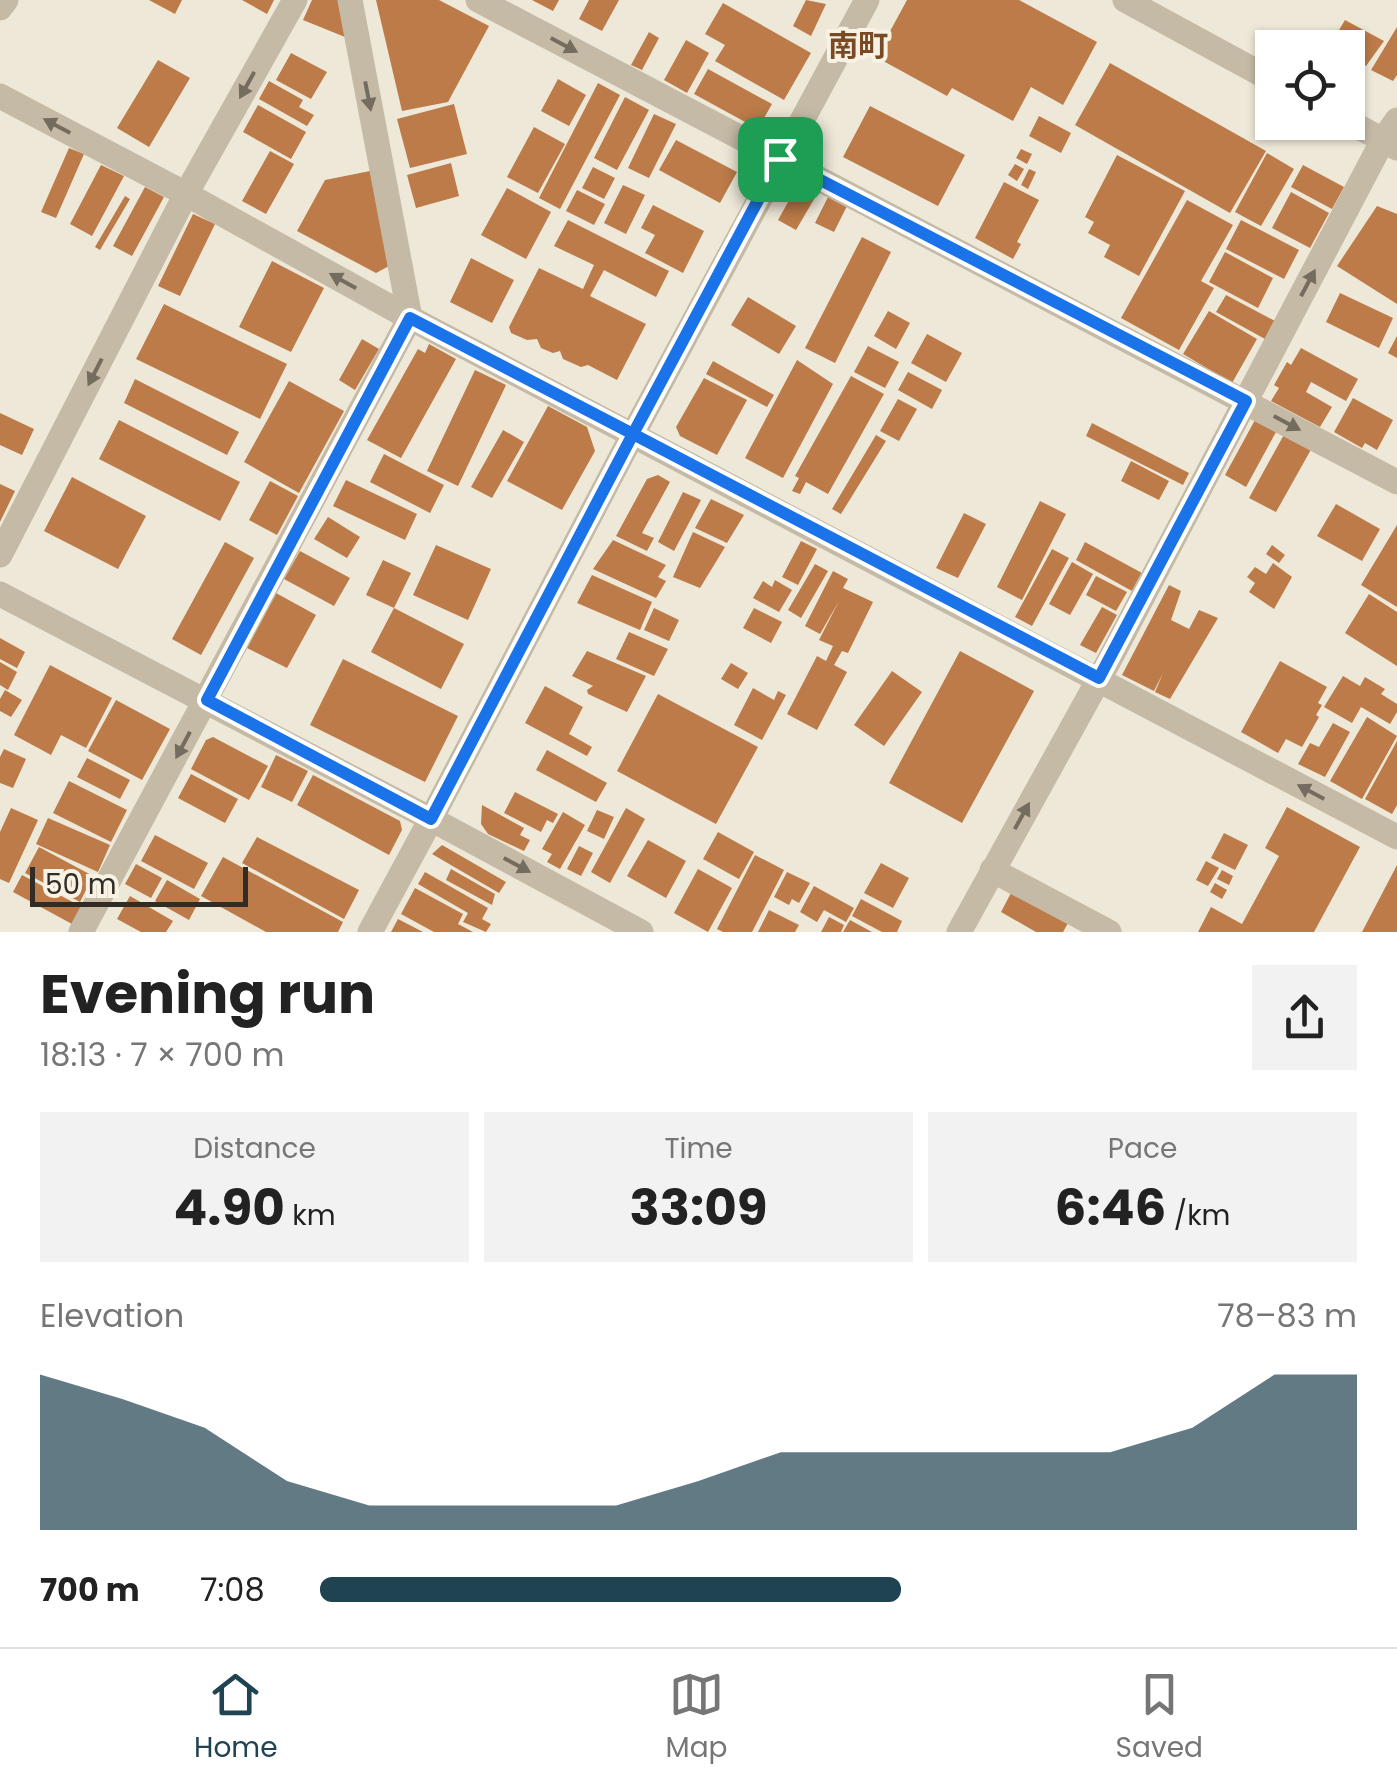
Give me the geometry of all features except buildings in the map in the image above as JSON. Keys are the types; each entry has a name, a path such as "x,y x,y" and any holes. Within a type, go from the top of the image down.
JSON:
{"street":[{"path":"0,8 6,0"},
{"path":"0,555 186,194 295,0"},
{"path":"82,932 410,318 350,0"},
{"path":"478,0 1397,482"},
{"path":"370,932 867,0"},
{"path":"1124,0 1255,71"},
{"path":"0,96 410,318 1397,838"},
{"path":"959,932 1392,136 1365,127"},
{"path":"0,594 641,932"},
{"path":"992,870 1109,932"}],"district":[{"name":"南町","path":"858,46"}],"route":[{"path":"780,159 633,434 410,318 207,700 431,819 633,434 1099,678 1246,401 780,159"}]}
